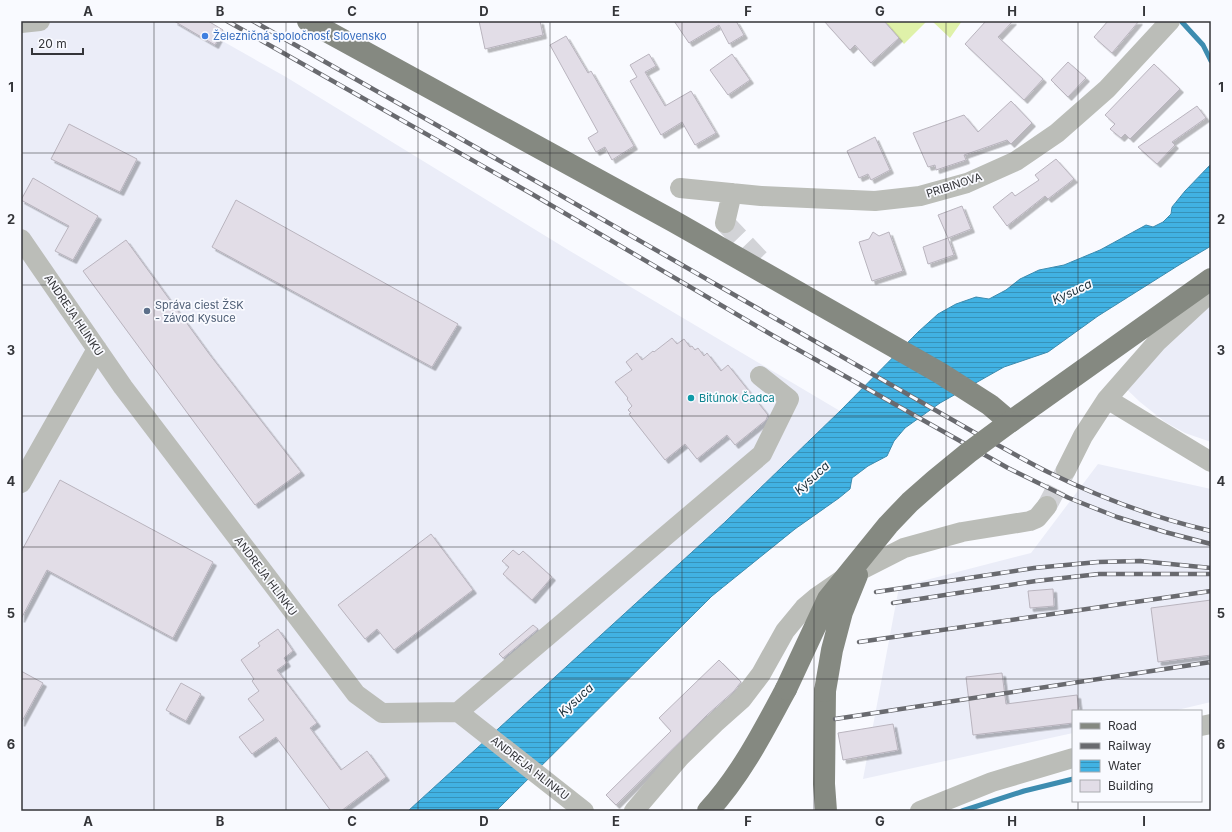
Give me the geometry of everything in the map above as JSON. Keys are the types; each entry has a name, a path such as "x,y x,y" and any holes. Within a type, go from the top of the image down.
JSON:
{"main road":[{"path":"308,21 673,221 940,373 990,404 1010,422"},
{"path":"708,811 740,770 765,729 786,689 828,600 888,525 910,502 968,453 1211,279"},
{"path":"826,811 824,777 825,691 832,650 842,612 869,548"}],"street":[{"path":"21,23 40,21"},
{"name":"PRIBINOVA","path":"680,188 820,199 875,201 920,196 967,183 1016,161 1057,133 1107,89 1169,22"},
{"path":"725,223 732,193"},
{"name":"ANDREJA HLINKU","path":"21,239 123,387 356,694 382,713 465,717 578,806"},
{"path":"1066,470 1083,436 1107,399 1157,342 1211,292"},
{"path":"21,483 97,349"},
{"path":"465,717 762,454 789,399 760,376"},
{"path":"1107,399 1206,455"},
{"path":"634,811 680,757 742,699 762,674 786,631 804,608 818,597 843,580 904,548 962,532 1030,521 1037,518 1047,506"},
{"path":"920,811 992,782 1072,758"}],"shaded area":[{"path":"21,21 187,21 286,77 570,251 840,411 725,522 408,811 21,811"},
{"path":"1211,289 1211,442 1185,433 1165,422 1140,402 1114,377"},
{"path":"1098,464 1211,489 1211,702 1177,710 1072,710 1072,733 863,779 899,587 1031,553"}],"green space":[{"path":"884,21 927,21 904,44"},
{"path":"932,21 962,21 950,38"}],"water":[{"name":"Kysuca","path":"1211,164 1211,246 1098,316 1048,352 1004,367 940,403 905,428 894,441 887,456 868,466 852,478 850,489 795,529 712,596 496,811 408,811 725,522 938,314 956,304 976,297 989,299 1006,290 1020,279 1039,270 1064,265 1100,250 1146,225 1153,227 1163,222 1171,214 1172,207 1185,191"}],"building":[{"path":"174,21 208,21 223,30 215,45"},
{"path":"479,21 540,21 543,35 485,49"},
{"path":"674,21 736,21 744,35 729,44 719,25 689,43"},
{"path":"824,21 884,21 899,38 871,63 855,45 850,50"},
{"path":"986,21 1013,21 998,37 1043,79 1024,100 965,44"},
{"path":"1108,21 1139,21 1112,53 1094,37"},
{"path":"566,36 588,73 591,71 634,146 612,160 605,147 596,152 588,138 598,132 550,45"},
{"path":"649,54 656,66 645,72 665,106 691,91 716,133 695,145 682,122 661,135 630,81 637,77 630,65"},
{"path":"732,54 750,80 728,95 710,70"},
{"path":"1068,62 1086,78 1068,97 1051,80"},
{"path":"1154,64 1180,89 1130,139 1125,134 1121,138 1110,129 1115,124 1105,115"},
{"path":"1011,101 1032,123 1011,144 1007,140 964,155 966,160 936,170 935,165 928,167 913,133 964,115 978,132"},
{"path":"1197,106 1206,118 1172,142 1175,145 1157,164 1138,147"},
{"path":"69,124 137,159 120,192 51,159"},
{"path":"875,137 890,170 871,180 868,174 859,178 847,151"},
{"path":"1056,159 1074,179 1048,199 1045,196 1007,226 993,207 1012,192 1015,196 1039,180 1035,175"},
{"path":"33,178 98,216 73,260 55,251 69,226 21,200"},
{"path":"236,200 458,324 432,367 212,247"},
{"path":"962,206 971,229 948,238 938,215"},
{"path":"873,232 879,236 889,232 903,271 872,281 859,242 869,239"},
{"path":"948,238 954,255 928,264 923,247"},
{"path":"126,240 210,355 301,472 255,505 83,271"},
{"name":"Bitúnok Čadca","path":"672,338 677,344 684,339 690,347 692,346 695,350 698,348 704,356 707,353 721,371 728,365 768,415 766,420 735,445 727,435 697,459 685,444 665,460 629,414 631,413 628,410 632,406 627,399 628,398 615,382 632,370 626,362 637,353 642,360"},
{"path":"60,480 213,562 173,638 47,570 21,619 21,552"},
{"path":"431,534 473,590 394,650 377,629 365,639 338,605"},
{"path":"513,550 519,555 523,551 552,577 532,600 503,574 509,567 502,561"},
{"path":"1053,589 1054,606 1030,608 1028,591"},
{"path":"1211,600 1211,655 1158,662 1151,608"},
{"path":"533,625 538,629 503,658 499,654"},
{"path":"278,629 293,651 284,658 287,663 277,670 317,723 310,728 341,770 367,751 386,777 341,811 331,811 276,737 252,754 239,737 264,720 248,699 259,691 252,681 254,679 241,660 260,646 258,643"},
{"path":"719,660 741,682 734,691 707,715 616,805 606,795 671,731 659,718"},
{"path":"21,671 43,683 21,723"},
{"path":"1002,673 1006,704 1077,695 1079,710 1072,710 1072,723 973,735 966,677"},
{"path":"181,683 201,694 186,721 166,710"},
{"path":"893,724 898,750 843,760 838,733"}],"waterway":[{"path":"1181,21 1203,45 1211,61"},
{"path":"962,811 1024,791 1072,779"}],"tunnel":[{"path":"725,223 763,263"},
{"path":"1047,506 1066,470"}],"railway":[{"path":"227,21 532,194 772,335 1008,468 1069,498 1117,517 1211,544"},
{"path":"253,21 1031,464 1089,491 1149,514 1211,531"},
{"path":"876,592 1034,568 1098,562 1140,561 1211,568"},
{"path":"893,603 1036,581 1099,574 1211,574"},
{"path":"859,642 1211,591"},
{"path":"835,719 1211,662"}],"place":[{"name":"Železničná spoločnosť Slovensko","path":"205,36"},
{"name":"Správa ciest ŽSK - závod Kysuce","path":"147,311"},
{"name":"Bitúnok Čadca","path":"691,398"}]}
